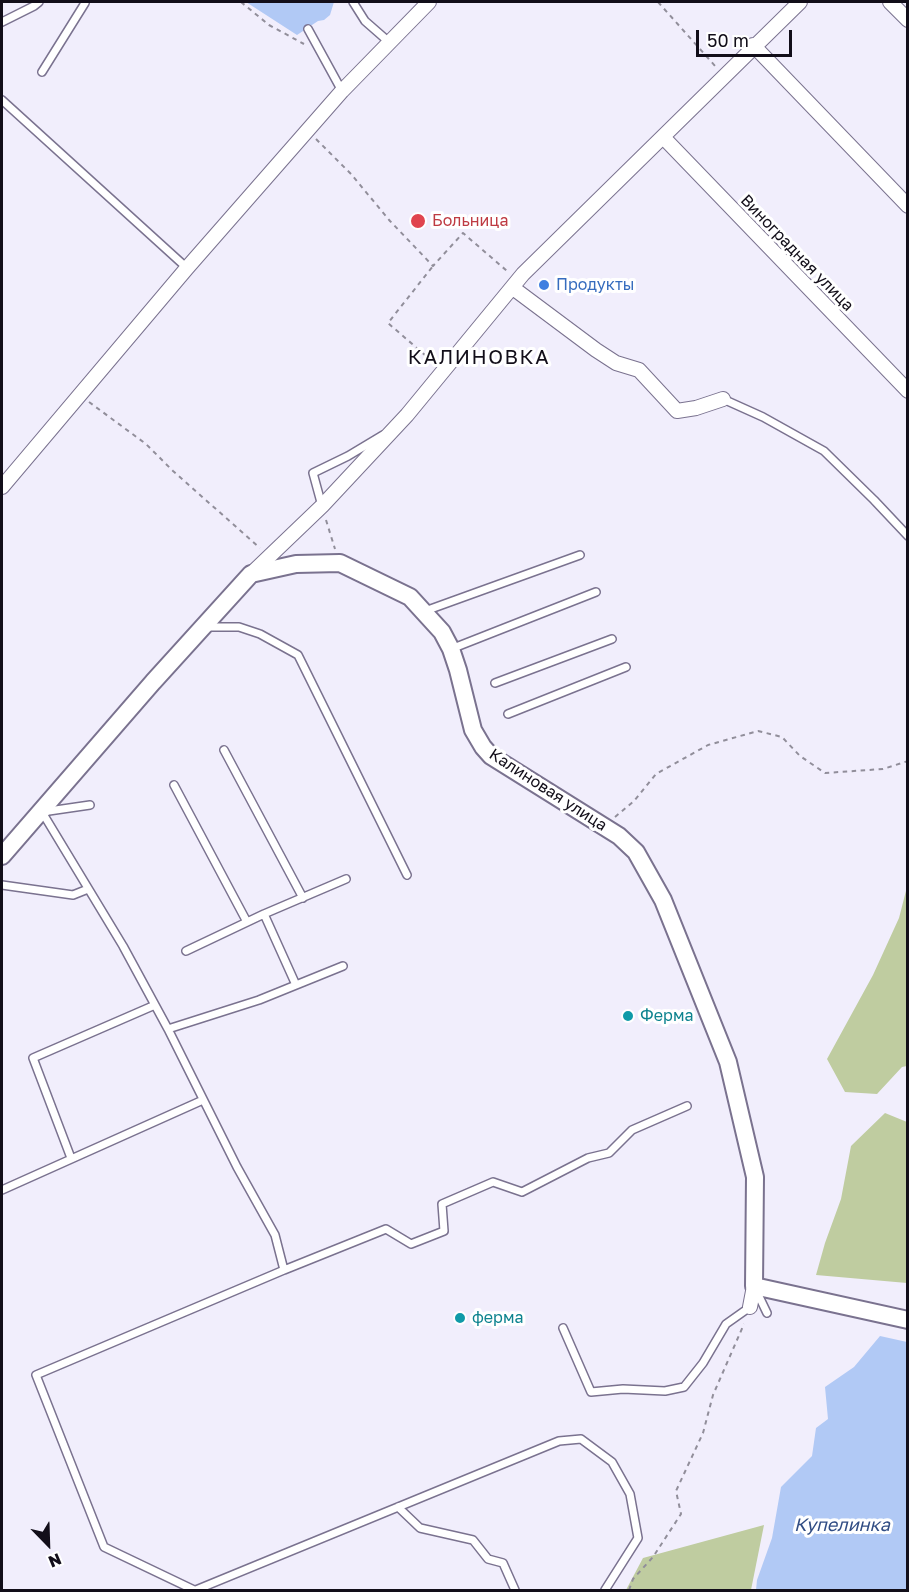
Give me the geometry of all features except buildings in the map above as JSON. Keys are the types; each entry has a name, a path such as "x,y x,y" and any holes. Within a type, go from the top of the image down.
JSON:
{"street":[{"path":"2,486 187,268 342,91 429,2"},
{"path":"2,856 202,627 251,574 322,506 398,425 524,274 753,45 800,2"},
{"path":"890,2 908,20"},
{"path":"753,45 908,206"},
{"name":"Виноградная улица","path":"663,137 908,391"},
{"path":"513,288 596,350 616,363 639,370 677,411 696,408 723,399"},
{"name":"Калиновая улица","path":"251,574 296,564 340,563 410,597 442,632 451,649 473,730 483,747 491,756 619,836 636,852 663,900 728,1062 755,1177 754,1286"},
{"path":"750,1307 754,1286 908,1320"}],"lane":[{"path":"2,22 39,2"},
{"path":"42,72 86,3 84,2"},
{"path":"353,2 365,21 389,42"},
{"path":"308,29 342,91"},
{"path":"2,100 187,268"},
{"path":"723,399 763,417 824,451 908,536"},
{"path":"322,506 313,473 348,456 398,425"},
{"path":"424,611 580,555"},
{"path":"451,649 596,592"},
{"path":"202,627 239,627 260,634 298,655 406,875"},
{"path":"495,683 612,639"},
{"path":"508,714 626,667"},
{"path":"224,750 303,898"},
{"path":"174,785 247,922"},
{"path":"90,805 42,812 123,946 168,1029 237,1167 275,1235 284,1270"},
{"path":"186,951 346,879"},
{"path":"2,885 73,895 88,889"},
{"path":"264,914 296,985"},
{"path":"168,1029 259,1000 343,966"},
{"path":"71,1158 33,1058 155,1005"},
{"path":"2,1190 203,1100"},
{"path":"605,1590 638,1538 630,1494 612,1462 581,1439 559,1441 195,1590 104,1547 36,1375 386,1229 411,1244 444,1231 442,1204 493,1182 522,1192 588,1158 609,1153 632,1130 687,1106"},
{"path":"754,1286 767,1312"},
{"path":"562,1328 591,1392 623,1389 665,1391 684,1387 703,1363 726,1324 750,1307"},
{"path":"398,1507 420,1528 473,1540 488,1558 503,1563 516,1590"}],"path":[{"path":"241,2 269,25 320,51"},
{"path":"658,2 723,76"},
{"path":"307,131 351,174 390,221 433,266"},
{"path":"437,366 388,323 433,266 464,233 507,271"},
{"path":"80,395 146,444 172,471 270,556"},
{"path":"322,506 340,563"},
{"path":"604,827 634,801 656,774 708,745 759,731 782,737 800,756 825,773 883,769 908,761"},
{"path":"629,1590 633,1579 653,1557 681,1514 676,1491 703,1433 713,1395 750,1307"}],"green space":[{"path":"907,887 907,1066 902,1067 877,1094 845,1092 827,1059 873,975 899,918"},
{"path":"885,1113 907,1122 907,1283 816,1275 841,1199 851,1146"},
{"path":"764,1525 751,1590 626,1590 643,1558"}],"water":[{"path":"246,2 334,2 330,15 297,35"},
{"name":"Купелинка","path":"880,1336 907,1342 907,1590 756,1590 757,1580 772,1538 781,1487 812,1456 816,1428 828,1419 825,1387 854,1367"}],"place":[{"name":"Больница","path":"418,221"},
{"name":"Продукты","path":"544,285"},
{"name":"Ферма","path":"628,1016"},
{"name":"ферма","path":"460,1318"}],"district":[{"name":"КАЛИНОВКА","path":"479,358"}]}
